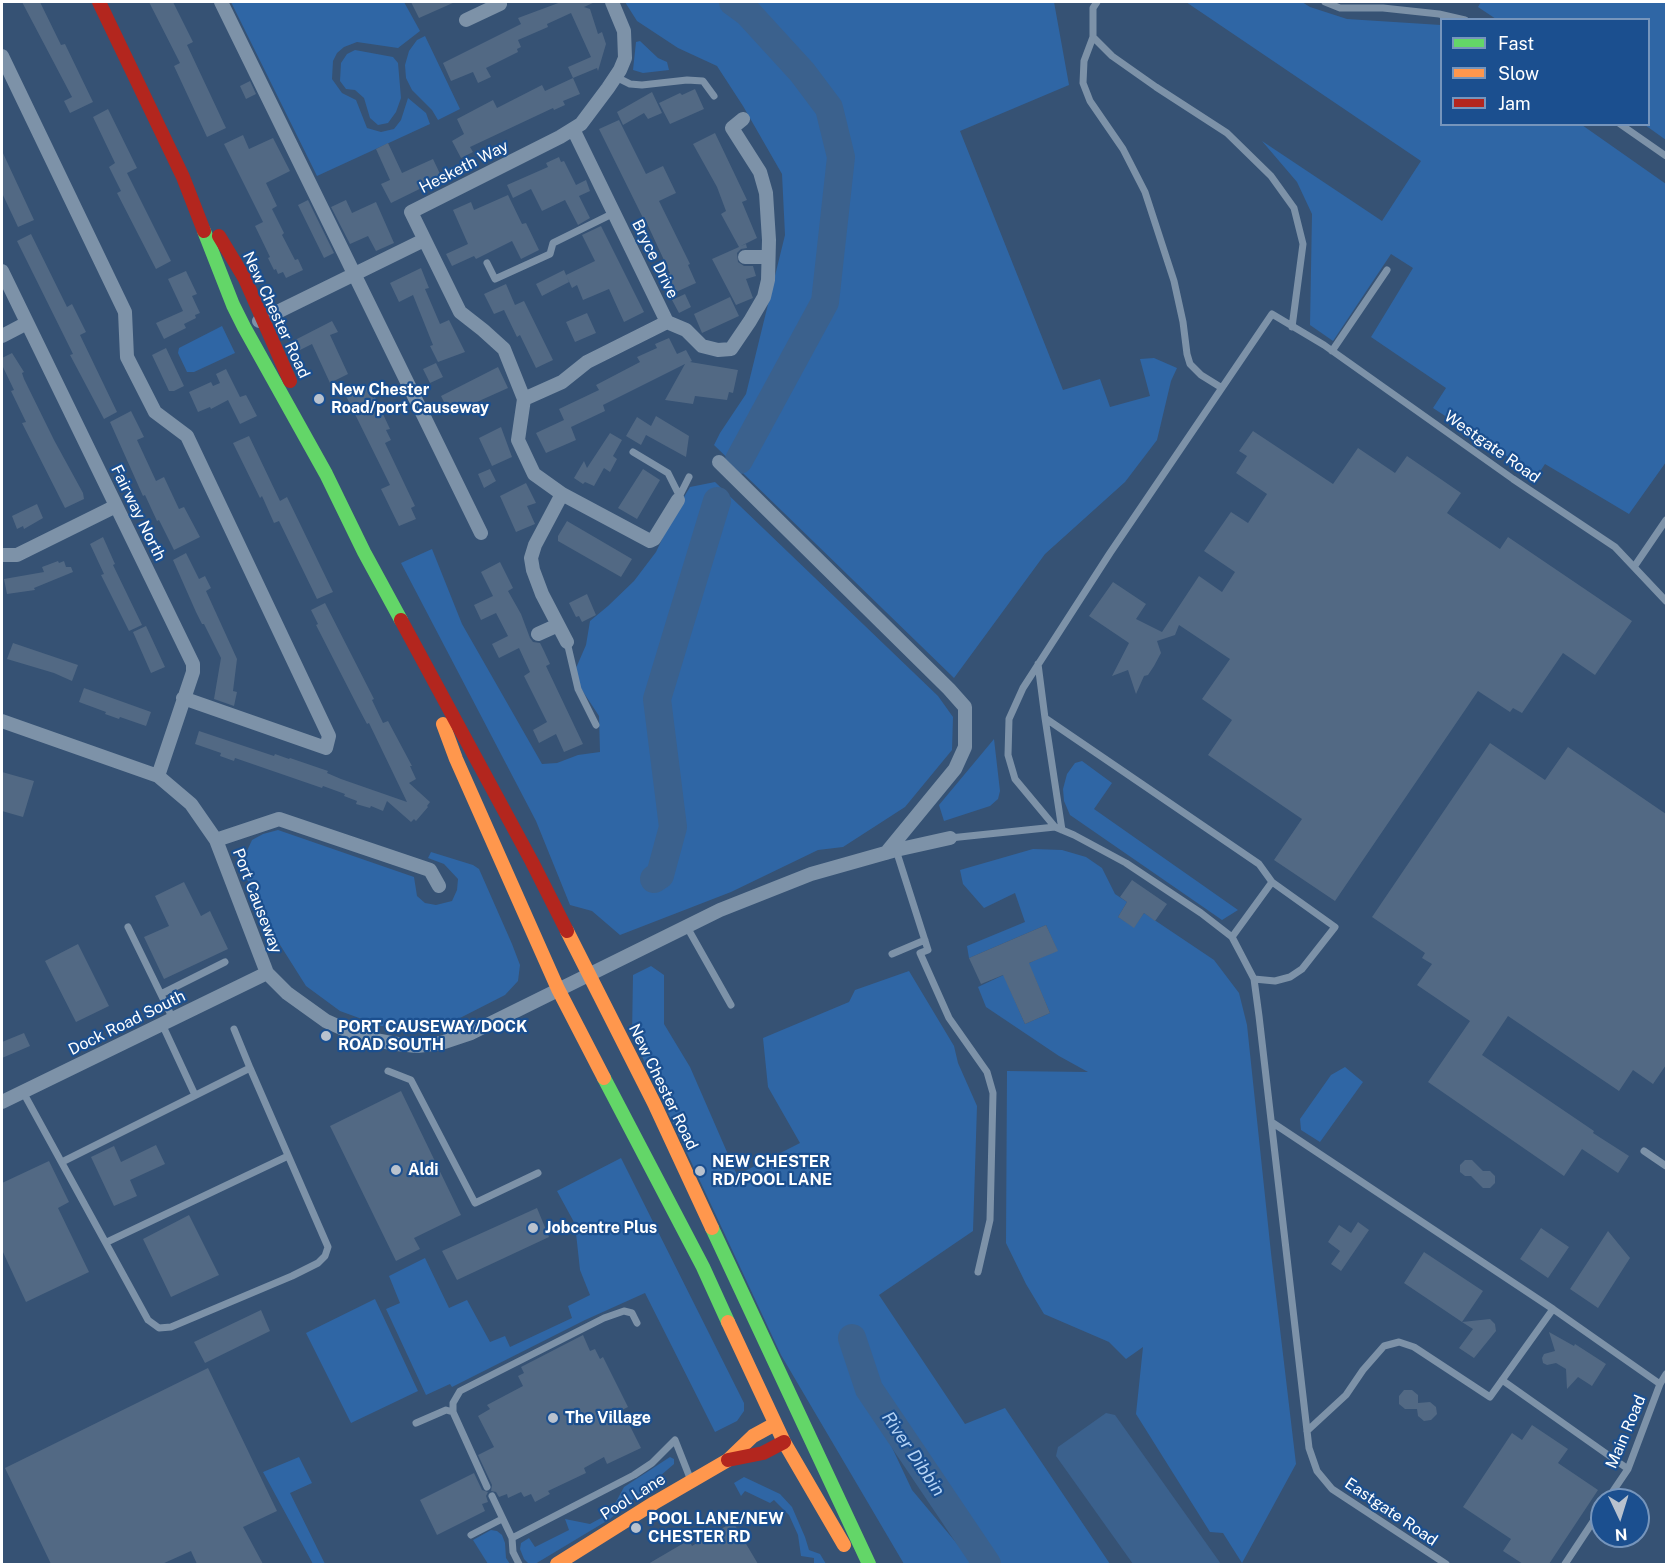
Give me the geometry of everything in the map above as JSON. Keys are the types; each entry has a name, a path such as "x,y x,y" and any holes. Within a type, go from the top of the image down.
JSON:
{"main road":[{"name":"New Chester Road","path":"99,2 183,177 233,305 326,474 364,552 532,862 654,1103 869,1564"},
{"name":"New Chester Road","path":"183,177 245,279 279,354 326,474"},
{"name":"New Chester Road","path":"408,634 456,759 558,989 704,1267 784,1442 856,1564"},
{"path":"775,1424 800,1420"},
{"path":"784,1442 800,1420"},
{"name":"Pool Lane","path":"557,1564 572,1561 691,1480 728,1460 753,1436 775,1424"},
{"name":"Pool Lane","path":"728,1460 763,1453 784,1442"}],"street":[{"path":"221,2 481,532"},
{"path":"485,2 502,3"},
{"name":"Hesketh Way","path":"424,240 411,212 581,124 616,78 625,58 624,31 612,2"},
{"path":"466,20 502,3"},
{"path":"2,56 125,312 126,357 155,412 187,436 330,736 326,748 183,698"},
{"path":"667,322 686,330 702,346 718,350 731,349 764,297 768,280 766,193 760,172 732,128 743,119"},
{"name":"Bryce Drive","path":"524,399 562,382 586,362 667,322 573,129"},
{"path":"244,327 424,240 460,312 504,349 524,399 518,440 534,474 562,494 650,541 654,539 678,500"},
{"path":"745,256 768,257"},
{"name":"Fairway North","path":"2,270 193,664 193,672 158,776"},
{"path":"2,336 27,323"},
{"path":"718,462 965,707 965,747 955,769 891,851"},
{"path":"562,494 535,545 531,558 542,594 567,642"},
{"path":"2,555 17,555 116,506"},
{"path":"538,634 558,625"},
{"name":"Port Causeway","path":"2,721 158,776 190,804 216,840 267,973 287,993 326,1021 344,1030 380,1042 417,1046 441,1043 471,1033 720,910 811,874 891,851 950,838"},
{"name":"Port Causeway","path":"216,840 279,819 430,870 439,886"},
{"name":"Dock Road South","path":"2,1102 267,973"}],"lane":[{"path":"1059,829 1015,779 1008,755 1009,719 1023,688 1038,664 1222,388 1201,375 1190,364 1186,354 1183,322 1174,281 1145,192 1123,149 1090,101 1083,83 1084,62 1093,37 1093,8 1098,2"},
{"path":"1325,2 1340,8 1383,8 1456,18"},
{"path":"1093,37 1112,56 1227,133 1272,176 1294,208 1303,244 1292,327"},
{"path":"616,78 630,84 642,85 687,80 703,81 714,96"},
{"path":"1623,126 1666,156"},
{"path":"487,263 495,279 550,254 553,243 614,213"},
{"path":"1332,351 1387,270"},
{"name":"Westgate Road","path":"1222,388 1272,315 1332,351 1513,479 1615,546 1666,601"},
{"path":"633,452 668,473 678,493 678,500"},
{"path":"678,500 689,477"},
{"path":"1634,567 1666,520"},
{"path":"567,642 578,688 596,725"},
{"path":"1038,664 1059,829"},
{"path":"950,838 1059,829 1074,835 1126,863 1201,913 1232,937 1254,979 1275,981 1290,977 1302,969 1335,927 1272,882 1259,864 1045,718"},
{"path":"891,851 926,940 928,950 920,953 949,1018 987,1072 993,1093 990,1220 978,1272"},
{"path":"1232,937 1272,882"},
{"path":"128,927 161,994 168,1021 195,1095"},
{"path":"687,927 731,1005"},
{"path":"892,954 926,940"},
{"path":"161,994 225,962"},
{"name":"Eastgate Road","path":"1254,979 1273,1124 1309,1448 1317,1471 1332,1489 1446,1564"},
{"path":"23,1092 148,1320 159,1328 171,1327 318,1263 325,1256 328,1247 234,1029"},
{"path":"62,1162 250,1068"},
{"path":"388,1071 411,1080 475,1203 538,1173"},
{"path":"1273,1124 1553,1309 1660,1384"},
{"path":"1644,1151 1666,1166"},
{"path":"107,1242 288,1156"},
{"path":"1307,1431 1346,1395 1363,1370 1384,1346 1399,1342 1414,1347 1490,1397 1553,1309"},
{"path":"487,1487 453,1412 453,1403 460,1391 604,1318 624,1311 632,1312 637,1323"},
{"name":"Main Road","path":"1615,1488 1628,1469 1660,1384 1666,1374"},
{"path":"1502,1380 1628,1469"},
{"path":"416,1423 446,1410 453,1412"},
{"path":"512,1538 634,1475 652,1463 675,1440 691,1480"},
{"path":"492,1496 512,1538 513,1552 519,1564"},
{"path":"471,1534 502,1519"},
{"path":"1565,1564 1590,1526"}],"shaded area":[{"path":"231,2 404,2 420,31 398,48 357,42 344,47 333,61 332,79 342,93 356,100 367,128 381,132 394,129 401,120 408,98 426,113 430,124 317,176"},
{"path":"625,2 1054,2 1069,85 960,131 1063,390 1100,379 1110,407 1150,396 1140,359 1154,358 1177,368 1171,381 1157,440 1125,482 1045,554 954,678 714,445 746,394 785,235 782,174 717,66 678,48 637,21"},
{"path":"1186,2 1302,2 1310,7 1347,19 1440,25 1440,126 1583,126 1666,184 1666,462 1629,514 1545,464 1537,476 1433,408 1446,388 1371,337 1413,268 1391,254 1333,341 1310,325 1312,214 1297,182 1262,141 1382,221 1421,161"},
{"path":"1481,2 1666,2 1666,140 1646,126 1650,126 1650,18 1494,18 1478,7"},
{"path":"425,36 460,109 438,120 432,110 412,90 406,78 405,65 409,51 417,40"},
{"path":"640,41 658,58 667,62 669,70 643,73 633,70 636,42"},
{"path":"355,50 393,57 398,63 401,98 396,112 388,123 378,125 370,118 364,98 355,90 346,89 340,81 341,63 347,54"},
{"path":"222,326 235,353 194,372 187,372 178,353 179,348"},
{"path":"715,482 938,696 953,717 952,750 905,807 843,847 818,850 731,892 620,935 592,911 570,905 536,821 401,563 432,549 462,624 542,764 557,763 578,755 600,752 599,716 580,687 576,668 586,645 590,621 634,581 656,552 690,487"},
{"path":"994,739 1000,791 998,799 990,806 944,821 939,805"},
{"path":"1082,761 1112,783 1094,809 1238,910 1222,920 1070,815 1064,801 1063,789 1067,774 1075,763"},
{"path":"278,830 414,877 417,896 425,903 436,905 452,901 457,890 458,879 444,864 428,858 431,852 473,865 479,869 512,944 520,965 518,981 505,995 458,1019 420,1028 381,1026 340,1011 306,986 265,921 244,872 246,853 252,840"},
{"path":"1033,849 1062,850 1086,857 1102,868 1115,894 1127,902 1118,917 1134,927 1144,913 1214,960 1239,993 1247,1025 1296,1464 1242,1563 1223,1533 1210,1532 1136,1414 1143,1347 1126,1359 1109,1342 1044,1314 1006,1243 1007,1071 1088,1072 1059,1056 986,1007 978,987 1012,971 1008,985 1025,1024 1050,1013 1034,976 1025,965 1057,950 1046,925 969,958 967,946 1025,922 1015,893 984,908 963,884 960,870"},
{"path":"651,966 664,975 664,1024 690,1067 737,1175 800,1143 768,1087 763,1038 849,1002 855,990 909,971 954,1046 958,1063 977,1106 973,1231 879,1295 965,1424 1005,1408 1110,1564 1000,1564 970,1527 881,1393 859,1337 849,1368 880,1422 912,1490 974,1564 904,1564 781,1355 632,1035 633,975"},
{"path":"1345,1067 1363,1082 1320,1142 1301,1130 1300,1119 1331,1075"},
{"path":"621,1158 744,1403 744,1411 737,1421 715,1432 645,1293 585,1320 452,1387 450,1384 426,1395 386,1309 400,1303 389,1276 425,1258 449,1308 467,1300 490,1342 505,1336 510,1347 572,1318 568,1306 590,1295 580,1270 575,1224 557,1191"},
{"path":"375,1299 418,1391 351,1423 306,1333"},
{"path":"1106,1413 1115,1415 1221,1564 1133,1564 1056,1456 1058,1447"},
{"path":"299,1457 312,1483 290,1493 325,1564 313,1564 263,1472"},
{"path":"670,1457 674,1459 674,1464 610,1519 535,1564 528,1563 524,1559 520,1549 521,1543 529,1538 535,1547 569,1530 565,1519 590,1524 610,1513 624,1487"},
{"path":"744,1477 780,1494 792,1507 809,1550 820,1554 826,1564 814,1564 814,1558 801,1556 798,1535 789,1515 774,1500 770,1503 745,1491 741,1496 734,1483"},
{"path":"491,1530 502,1535 506,1558 510,1564 488,1564 473,1540"}],"building":[{"path":"22,2 40,2 61,45 65,44 93,102 70,113 64,101 72,97"},
{"path":"149,2 173,2 193,42 187,45 226,128 207,137 174,66 180,63"},
{"path":"411,2 455,2 419,18"},
{"path":"561,2 595,2 584,7 590,9 598,34 602,32 606,44 598,71 597,68 573,78 568,67 591,57 571,13 547,24 548,27 518,40 521,47 517,49 518,52 486,68 491,77 478,83 473,72 451,81 443,63 521,24 518,18"},
{"path":"573,78 580,94 563,101 565,105 554,110 553,108 470,147 473,152 461,158 452,141 464,134 457,119 493,100 497,108 542,85 545,91"},
{"path":"250,81 256,94 246,99 240,86"},
{"path":"695,89 704,109 670,124 659,103"},
{"path":"652,92 662,113 648,119 644,113 623,125 617,112"},
{"path":"108,109 137,168 127,173 171,261 156,269 117,193 121,191 109,167 115,163 93,117"},
{"path":"619,120 646,174 663,166 676,193 659,201 690,264 688,265 696,283 676,292 668,274 670,273 644,217 599,129"},
{"path":"715,133 747,200 742,202 757,238 741,246 746,244 747,248 737,253 738,262 744,266 753,266 756,276 746,279 753,298 736,305 712,259 739,247 721,214 726,211 717,187 693,144"},
{"path":"243,135 249,149 273,138 290,171 266,183 277,206 272,209 284,233 282,235 303,270 286,278 283,272 278,274 276,269 274,270 268,258 270,257 255,226 263,222 224,144"},
{"path":"388,143 402,173 433,159 442,178 391,203 381,184 390,180 376,149"},
{"path":"2,151 34,220 18,227 2,193"},
{"path":"559,157 561,162 564,161 576,185 586,180 590,191 579,196 590,218 578,225 565,200 542,211 531,189 513,198 507,185 548,167 546,163"},
{"path":"508,195 522,224 526,223 539,250 521,259 512,241 476,259 474,256 452,266 446,254 468,244 453,210 471,202 474,210"},
{"path":"308,200 334,253 324,258 298,205"},
{"path":"346,200 352,213 376,202 394,243 376,251 368,236 350,244 331,207"},
{"path":"601,226 644,312 624,322 609,289 583,300 577,285 572,288 566,275 595,261 582,235"},
{"path":"31,234 67,307 72,304 86,332 80,335 117,412 104,419 70,355 73,354 17,241"},
{"path":"421,268 429,288 425,289 440,324 449,320 465,352 438,362 430,346 433,345 413,295 399,302 390,283"},
{"path":"564,270 569,282 542,296 536,284"},
{"path":"186,271 197,294 192,296 200,313 195,315 196,318 184,324 186,328 164,339 156,323 183,311 168,279"},
{"path":"506,284 515,305 524,301 553,360 536,368 520,335 517,337 504,310 494,314 484,294"},
{"path":"685,294 691,307 679,313 672,300"},
{"path":"730,297 739,316 702,333 694,314"},
{"path":"587,313 596,333 575,342 566,322"},
{"path":"332,321 338,332 330,335 348,374 330,383 312,344 300,350 295,340"},
{"path":"669,338 677,354 686,350 692,361 690,362 738,370 733,393 729,392 727,400 695,396 693,404 665,400 685,364 603,405 605,411 571,427 576,440 546,453 536,433 564,420 559,409 599,390 596,385 640,362 637,357 657,348 655,344"},
{"path":"166,348 184,386 174,391 169,391 152,355"},
{"path":"12,353 24,372 22,373 24,379 83,493 84,499 65,508 22,423 26,422 2,365 2,358"},
{"path":"436,363 443,377 430,383 423,369"},
{"path":"498,367 508,388 450,414 441,396"},
{"path":"226,369 240,397 246,395 257,416 240,424 228,400 211,409 210,407 198,412 189,392 211,382 213,386 220,383 216,374"},
{"path":"367,386 373,398 375,397 390,429 386,430 391,440 385,443 415,506 411,508 416,519 399,526 381,489 390,485 346,396"},
{"path":"131,411 144,437 137,440 156,481 164,477 179,509 184,507 200,537 174,550 145,495 143,496 110,422"},
{"path":"656,416 689,436 686,457 646,435 641,445 626,436 637,417 651,426"},
{"path":"501,427 512,457 492,466 479,438"},
{"path":"1253,431 1333,484 1358,448 1395,473 1407,456 1461,493 1447,513 1500,549 1508,537 1632,621 1595,675 1563,653 1522,713 1513,708 1510,712 1478,691 1335,901 1274,860 1302,819 1208,755 1232,720 1202,699 1230,659 1179,625 1175,635 1157,641 1161,653 1148,675 1144,676 1136,694 1128,670 1112,676 1129,643 1089,616 1113,582 1146,604 1136,619 1162,632 1199,576 1222,592 1235,572 1204,551 1231,512 1248,523 1267,494 1236,473 1247,456 1239,451"},
{"path":"610,433 622,440 613,456 617,459 610,472 604,468 594,486 585,482 583,484 574,478 584,461 587,468"},
{"path":"249,436 280,501 287,497 333,592 317,599 279,521 274,523 262,496 260,498 233,443"},
{"path":"490,469 496,481 484,488 478,474"},
{"path":"643,469 660,480 637,519 618,508"},
{"path":"526,483 536,503 527,506 535,524 516,532 500,496"},
{"path":"37,504 43,518 24,529 23,526 17,529 12,516"},
{"path":"567,521 632,559 621,577 558,541 558,536"},
{"path":"103,537 115,564 113,565 142,625 129,631 101,575 104,574 90,544"},
{"path":"186,553 199,579 205,576 211,588 206,591 237,659 233,691 237,692 234,706 214,699 221,658 196,612 173,560"},
{"path":"58,561 59,563 64,561 66,567 71,567 73,572 34,588 35,590 7,594 4,579 44,572 42,567"},
{"path":"500,562 513,588 508,591 521,614 530,638 533,642 540,643 544,651 550,664 546,666 583,744 564,752 556,734 539,743 533,730 547,722 524,676 530,672 519,648 499,658 492,644 508,636 496,613 481,620 474,605 493,596 481,572"},
{"path":"587,594 596,615 582,622 579,616 576,617 569,603"},
{"path":"325,603 374,699 372,700 383,723 388,721 412,766 410,766 416,779 409,783 430,802 416,821 414,819 411,822 387,801 383,811 371,806 370,808 356,804 357,801 344,796 345,794 235,758 234,761 220,756 221,753 195,744 199,731 274,756 275,754 290,758 407,802 369,723 367,724 316,625 318,624 311,610"},
{"path":"146,626 165,667 151,673 133,632"},
{"path":"13,643 78,665 72,681 54,673 7,659"},
{"path":"84,688 151,712 146,726 105,714 106,712 79,702"},
{"path":"1490,743 1545,780 1568,747 1666,814 1666,1065 1653,1084 1633,1070 1619,1091 1508,1016 1482,1055 1629,1156 1618,1173 1582,1149 1564,1176 1428,1082 1470,1021 1417,985 1432,964 1422,958 1425,953 1372,917"},
{"path":"2,772 34,781 23,817 2,811"},
{"path":"1132,880 1167,904 1155,921 1144,913 1134,928 1118,917 1127,902 1120,897"},
{"path":"184,882 201,916 210,911 228,949 164,979 144,937 169,926 155,896"},
{"path":"1046,925 1058,951 1029,963 1050,1013 1025,1024 1003,975 981,984 969,958"},
{"path":"78,944 109,1006 76,1022 45,961"},
{"path":"24,1033 30,1046 2,1058 2,1042"},
{"name":"Aldi","path":"401,1091 461,1215 414,1238 420,1249 396,1261 330,1126"},
{"path":"156,1145 165,1164 130,1180 137,1196 114,1206 91,1157 114,1146 121,1162"},
{"path":"1465,1160 1472,1160 1483,1171 1490,1171 1495,1176 1495,1183 1490,1188 1483,1188 1471,1176 1465,1176 1460,1172 1460,1165"},
{"path":"49,1161 69,1202 58,1208 89,1272 26,1302 2,1250 2,1183"},
{"path":"537,1208 549,1237 457,1280 442,1251"},
{"path":"189,1215 219,1275 171,1297 143,1239"},
{"path":"1358,1222 1369,1230 1341,1271 1331,1264 1340,1251 1328,1242 1339,1225 1351,1233"},
{"path":"1541,1228 1569,1247 1548,1278 1520,1259"},
{"path":"1608,1231 1630,1258 1598,1308 1570,1289"},
{"path":"1424,1252 1483,1291 1462,1322 1404,1283"},
{"path":"261,1310 270,1331 205,1363 194,1342"},
{"path":"1490,1319 1495,1324 1496,1331 1474,1358 1459,1348 1473,1329 1462,1322"},
{"path":"1549,1332 1574,1346 1575,1344 1606,1364 1592,1386 1578,1377 1567,1389 1566,1369 1556,1363 1547,1365 1543,1363 1544,1354 1555,1351"},
{"name":"The Village","path":"583,1335 590,1351 595,1349 600,1359 603,1357 628,1407 622,1410 641,1448 607,1464 604,1457 584,1468 586,1473 548,1491 550,1494 535,1502 531,1494 524,1497 521,1492 508,1498 507,1494 499,1497 496,1492 491,1491 492,1485 478,1455 494,1447 478,1416 490,1409 487,1405 523,1386 518,1376 524,1373 521,1367"},
{"path":"208,1368 277,1511 243,1527 263,1564 197,1564 191,1551 162,1564 51,1564 5,1468"},
{"path":"1404,1390 1412,1390 1418,1395 1418,1403 1430,1402 1436,1407 1437,1414 1431,1420 1424,1421 1418,1416 1417,1409 1405,1409 1399,1404 1399,1396"},
{"path":"1532,1425 1568,1449 1558,1463 1595,1488 1590,1488 1590,1502 1549,1564 1523,1564 1503,1551 1511,1539 1463,1507 1512,1433 1522,1440"},
{"path":"474,1473 482,1490 488,1492 486,1496 488,1502 482,1504 485,1511 437,1535 420,1500"},
{"path":"733,1522 758,1564 648,1564 689,1540 692,1546"}],"waterway":[{"path":"733,2 748,13 802,72 829,108 841,157 825,302 739,460"},
{"path":"654,879 660,875 673,827 657,699 717,501"},
{"name":"River Dibbin","path":"852,1338 869,1389 987,1564"}],"traffic: fast":[{"path":"204,231 244,327 326,474 364,552 401,620"},
{"path":"604,1078 703,1267 728,1322"},
{"path":"712,1228 869,1564"}],"traffic: slow":[{"path":"443,724 456,759 558,989 604,1078"},
{"path":"567,931 654,1103 712,1228"},
{"path":"728,1322 784,1442 844,1545"},
{"path":"557,1564 728,1460 753,1436 775,1424"}],"traffic: jam":[{"path":"99,2 183,177 204,231"},
{"path":"219,236 245,279 290,381"},
{"path":"401,620 567,931"},
{"path":"728,1460 763,1453 784,1442"}],"place":[{"name":"New Chester Road/port Causeway","path":"319,399"},
{"name":"PORT CAUSEWAY/DOCK ROAD SOUTH","path":"326,1036"},
{"name":"Aldi","path":"396,1170"},
{"name":"NEW CHESTER RD/POOL LANE","path":"700,1171"},
{"name":"Jobcentre Plus","path":"533,1228"},
{"name":"The Village","path":"553,1418"},
{"name":"POOL LANE/NEW CHESTER RD","path":"636,1528"}]}
